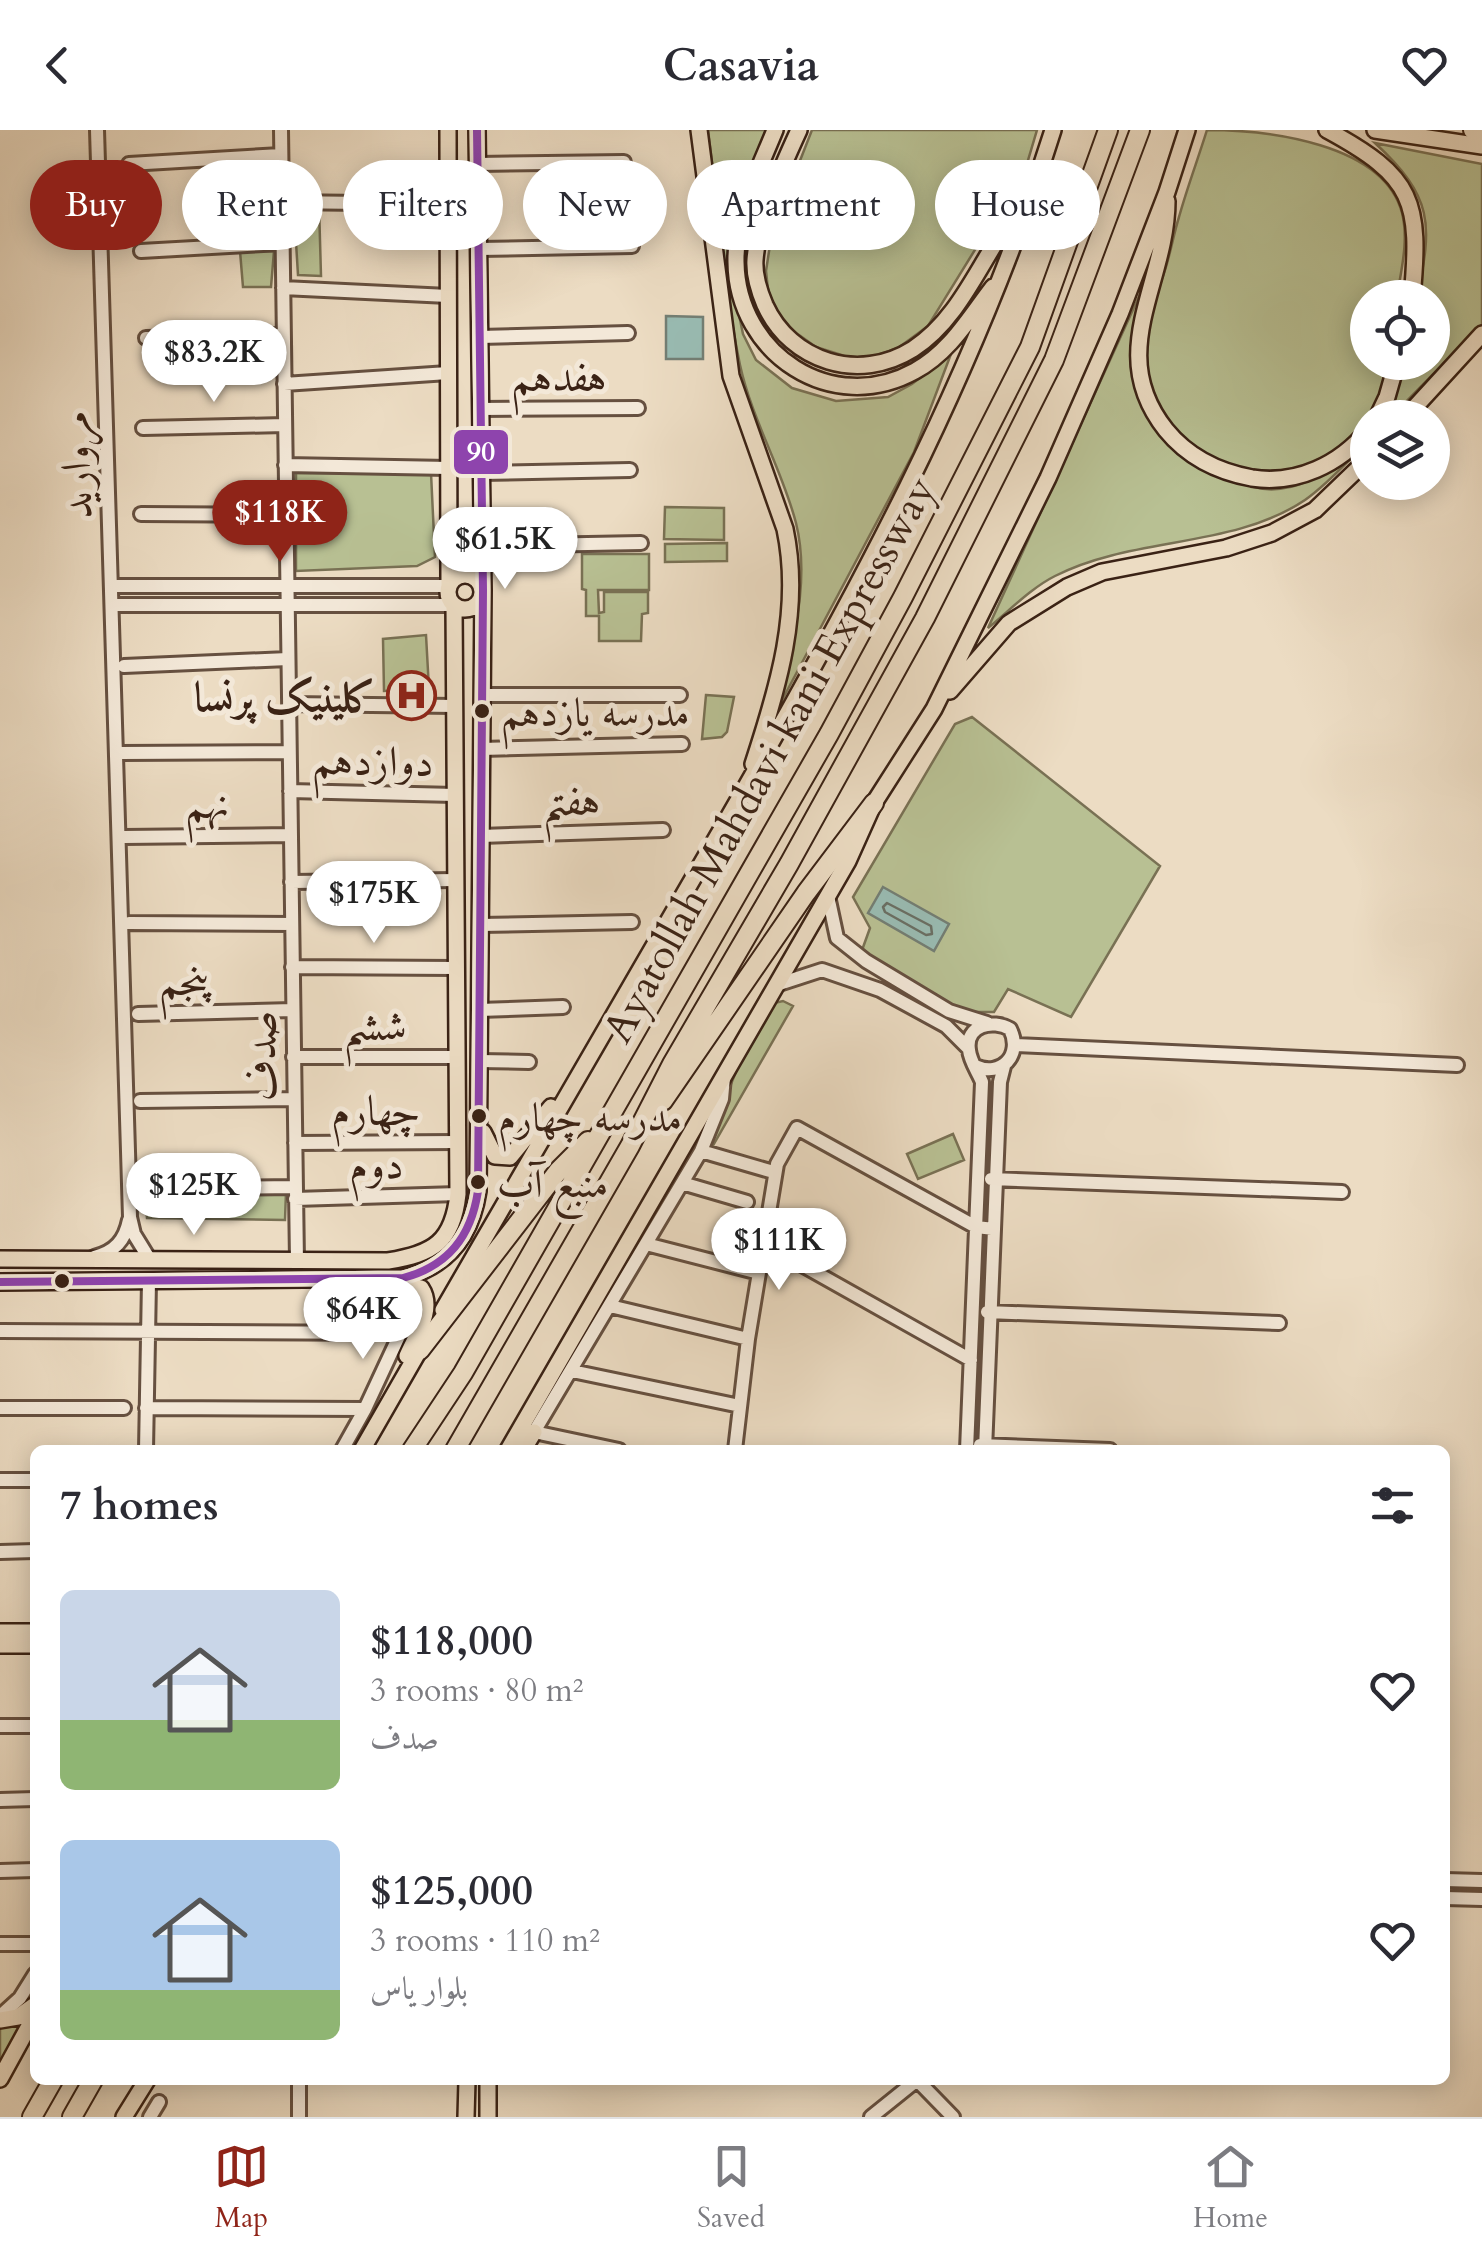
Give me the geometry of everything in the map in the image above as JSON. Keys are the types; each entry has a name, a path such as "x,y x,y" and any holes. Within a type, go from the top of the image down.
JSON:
{"highway":[{"name":"Ayatollah Mahdavi kani Expressway","path":"415,1445 463,1373 829,734 1030,347 1108,130"},
{"name":"Ayatollah Mahdavi kani Expressway","path":"458,1445 925,618 1054,360 1140,130"},
{"path":"1473,130 1482,132"},
{"path":"630,1146 806,893 874,803"},
{"path":"420,1350 559,1170 606,1123"},
{"path":"32,2117 51,2085"},
{"path":"72,2117 90,2085"}],"main road":[{"path":"448,130 448,160"},
{"path":"477,130 478,160"},
{"path":"699,130 731,376 785,528 791,564 790,613 776,696 745,789"},
{"path":"775,130 739,228 737,282 753,329 782,360 805,375 826,382 867,386 892,382 916,371 954,340 1007,268"},
{"path":"799,130 775,189 754,258 764,302 785,336 803,351 822,360 862,366 880,364 918,346 954,308 991,250"},
{"name":"Ayatollah Mahdavi kani Expressway","path":"1044,160 1053,130"},
{"path":"522,1445 724,1074 828,896 874,803 934,710 1010,559 1114,328 1168,192 1187,130"},
{"path":"1327,130 1381,162 1400,181 1409,200 1416,234 1413,280"},
{"path":"1375,130 1482,146"},
{"path":"1168,192 1164,244 1146,296 1138,345 1141,380 1163,426 1212,467 1261,479 1284,479 1313,472 1350,450"},
{"path":"0,1282 390,1279 418,1274 437,1265 450,1243 458,1194 448,250"},
{"path":"0,1259 388,1261 422,1254 466,1234 477,1202 480,1010 482,546 478,250"},
{"name":"Ayatollah Mahdavi kani Expressway","path":"365,1445 772,744 926,453 1013,250"},
{"path":"1422,400 1482,334"},
{"path":"934,710 1009,623 1067,587 1102,572 1226,548 1272,533 1315,510 1350,476"},
{"path":"449,586 456,577 468,574 478,580 482,590 480,601 470,608 454,605"},
{"path":"478,1119 495,1156 510,1157 593,1052"},
{"path":"388,1261 396,1270 390,1279"},
{"path":"370,1279 414,1285 422,1288 428,1300 390,1402"},
{"path":"513,1445 526,1432"},
{"path":"0,1632 30,1632"},
{"path":"0,1646 30,1644"},
{"path":"0,2018 18,2017 30,2008"},
{"path":"0,2080 30,2024"},
{"path":"124,2117 144,2085"},
{"path":"466,2117 467,2085"},
{"path":"488,2085 488,2117"}],"street":[{"name":"مروارید","path":"97,130 130,1218"},
{"name":"صدف","path":"281,130 281,160"},
{"path":"162,162 281,154"},
{"path":"141,252 182,249"},
{"name":"صدف","path":"282,250 296,1260"},
{"path":"283,288 448,296"},
{"path":"480,336 628,333"},
{"path":"146,338 284,335"},
{"path":"284,384 448,373"},
{"name":"هفدهم","path":"480,409 638,408"},
{"path":"143,428 285,425"},
{"path":"285,465 448,468"},
{"path":"481,473 630,470"},
{"path":"141,514 286,515"},
{"path":"482,546 641,543"},
{"path":"111,586 449,586"},
{"path":"112,604 454,605"},
{"path":"124,666 288,660"},
{"path":"482,695 680,695"},
{"path":"288,704 455,706"},
{"path":"482,749 682,744"},
{"path":"121,753 289,752"},
{"name":"دوازدهم","path":"290,791 456,794"},
{"name":"هفتم","path":"481,836 663,830"},
{"name":"نهم","path":"124,837 290,835"},
{"path":"291,882 456,880"},
{"path":"828,896 837,938 949,1012 987,1024 1002,1024 1010,1029 1015,1045 1000,1082 986,1445"},
{"path":"480,924 632,922"},
{"path":"129,923 292,924"},
{"path":"292,967 456,968"},
{"path":"776,985 822,970 880,990 946,1026 968,1048 982,1082 967,1445"},
{"path":"480,1010 563,1006"},
{"name":"پنجم","path":"138,1014 293,1010"},
{"path":"968,1048 976,1028 987,1024"},
{"path":"1015,1045 1457,1065"},
{"name":"ششم","path":"293,1058 457,1057"},
{"path":"479,1061 528,1062"},
{"path":"975,1066 985,1070 1004,1066"},
{"path":"594,1445 526,1432 572,1370 701,1151 722,1099 724,1074"},
{"path":"140,1102 294,1099"},
{"path":"736,1445 748,1339 777,1164 798,1128 976,1228 994,1229"},
{"name":"چهارم","path":"294,1142 457,1142"},
{"path":"701,1151 770,1170"},
{"path":"978,1179 1342,1192"},
{"path":"682,1183 748,1202"},
{"name":"دوم","path":"138,1189 458,1194"},
{"path":"87,1258 108,1253 119,1244 130,1218"},
{"path":"130,1218 134,1234 150,1260"},
{"path":"763,1243 971,1360"},
{"path":"646,1244 759,1273"},
{"path":"146,1445 149,1281"},
{"path":"345,1445 412,1306"},
{"path":"610,1306 748,1339"},
{"path":"973,1312 1279,1322"},
{"path":"0,1332 400,1333"},
{"path":"572,1370 740,1406"},
{"path":"0,1408 124,1408"},
{"path":"146,1408 365,1409"},
{"path":"0,1480 30,1480"},
{"path":"0,1552 30,1551"},
{"path":"0,1726 30,1726"},
{"path":"0,1800 30,1799"},
{"path":"0,1871 30,1870"},
{"path":"1450,1880 1482,1881"},
{"path":"1450,1898 1482,1899"},
{"path":"0,1944 30,1944"},
{"path":"0,2018 30,1982"},
{"path":"299,2085 300,2117"},
{"path":"871,2117 911,2085"},
{"path":"922,2085 954,2117"},
{"path":"150,2117 159,2102"}],"green space":[{"path":"708,130 766,130 755,160 711,160"},
{"path":"812,130 1037,130 1028,160 935,160 935,250 975,250 928,326 898,348 878,355 851,358 816,347 792,330 776,311 768,290 769,250 915,250 915,160 800,160"},
{"path":"1207,130 1260,133 1320,145 1348,156 1391,189 1404,224 1400,280 1350,280 1350,380 1382,380 1376,400 1350,400 1350,437 1340,448 1300,467 1257,471 1215,460 1179,436 1154,399 1145,349 1147,330"},
{"path":"1375,143 1482,164 1482,324 1450,357 1450,280 1420,280 1425,249 1424,212 1408,179"},
{"path":"296,250 320,250 321,276 298,275"},
{"path":"722,250 738,250 732,281 743,334 756,360 792,388 836,401 888,397 951,354 914,452 780,704 798,614 800,546 790,503 740,365"},
{"path":"240,251 274,251 271,287 243,287"},
{"path":"1141,292 1131,366 1141,399 1159,421 1232,477 1256,488 1291,487 1308,481 1350,453 1350,460 1313,494 1276,516 1214,535 1085,563 1037,587 988,628"},
{"path":"1395,380 1427,380 1408,400 1389,400"},
{"path":"296,473 431,473 435,557 417,566 296,571"},
{"path":"665,507 724,508 724,540 664,539"},
{"path":"727,543 727,561 665,562 665,544"},
{"path":"582,554 649,554 649,590 598,590 599,613 604,612 604,592 648,592 641,641 599,641 599,616 586,616"},
{"path":"426,635 429,689 384,691 383,639"},
{"path":"706,695 734,697 727,732 722,737 702,739"},
{"path":"972,717 1160,866 1071,1017 1008,989 994,1012 962,1012 861,953 870,928 853,897 955,724"},
{"path":"783,1001 793,1006 711,1149 705,1147 738,1067 774,1003"},
{"path":"953,1134 964,1160 918,1179 907,1154"},
{"path":"286,1192 285,1220 147,1218 145,1195"},
{"path":"29,2014 0,2064 0,2025"}],"water":[{"path":"666,316 703,317 703,359 666,359"},
{"path":"883,887 949,924 934,951 868,913"}],"transit line":[{"name":"90","path":"0,1282 403,1278 445,1257 470,1222 478,1191 483,590 477,130"}],"place":[{"name":"کلینیک پرنسا","path":"411,696"},
{"name":"مدرسه یازدهم","path":"482,711"},
{"name":"مدرسه چهارم","path":"479,1116"},
{"name":"منبع آب","path":"478,1182"}]}
